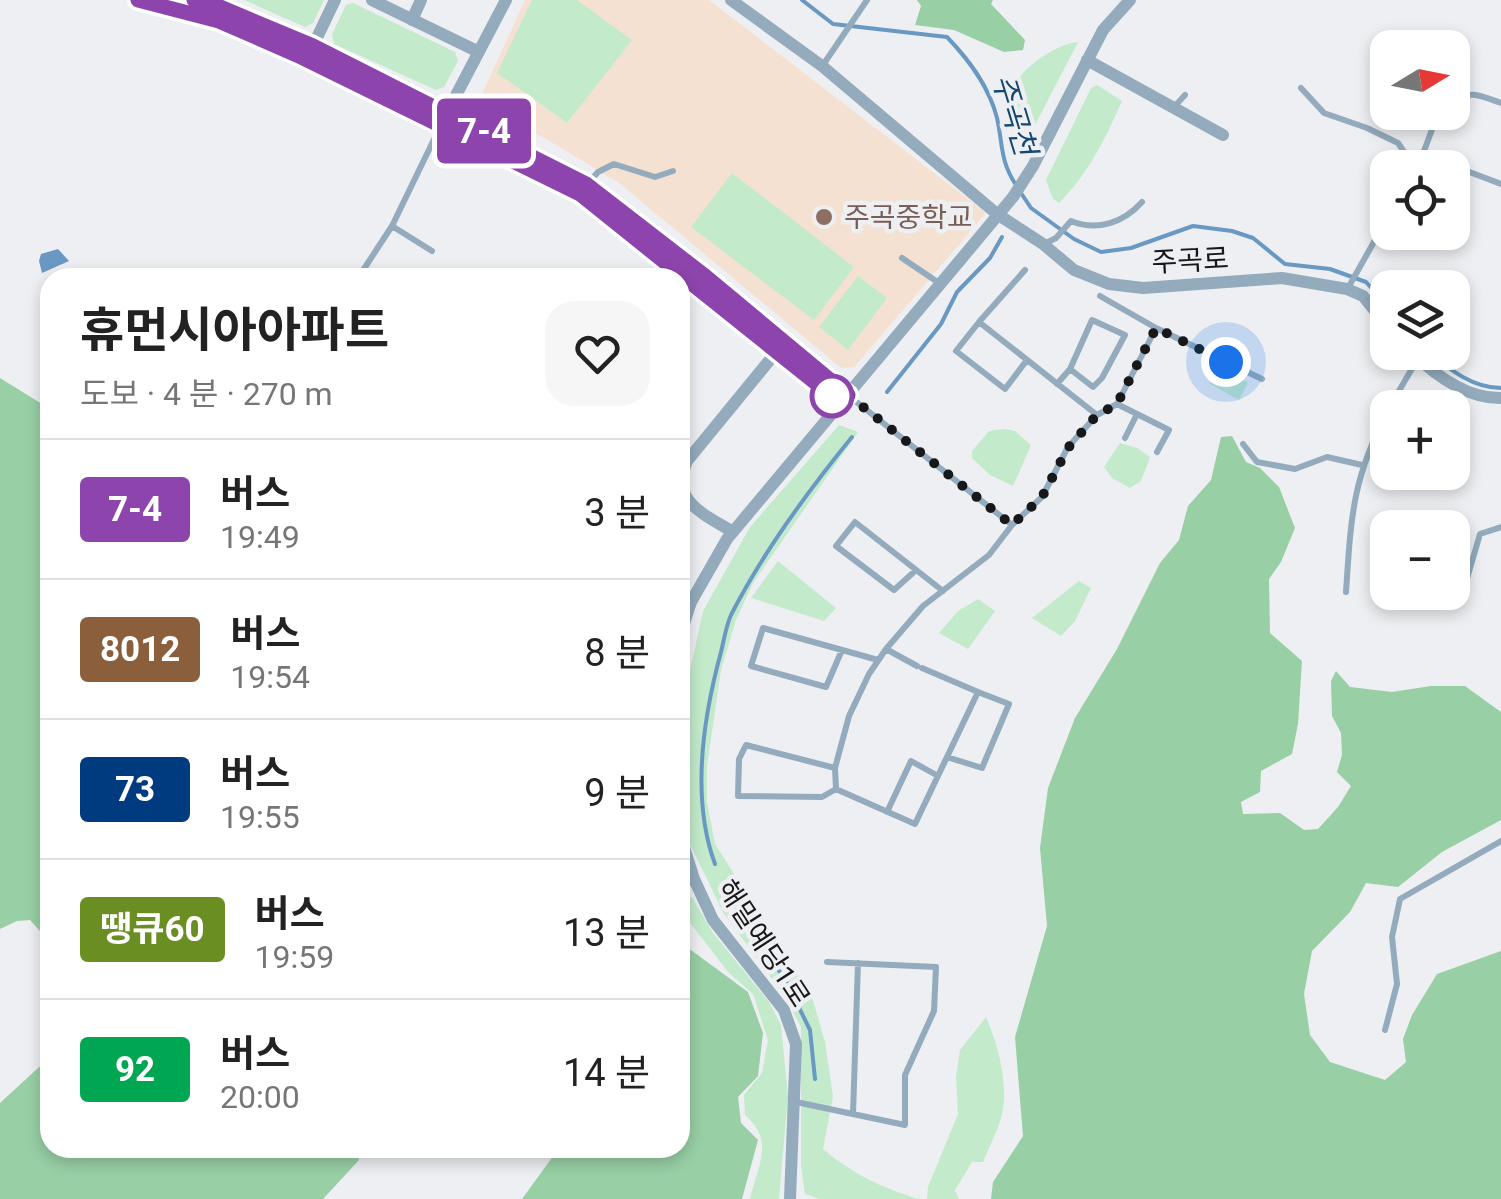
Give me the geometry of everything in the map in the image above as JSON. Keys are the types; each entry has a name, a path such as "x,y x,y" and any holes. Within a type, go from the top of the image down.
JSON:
{"street":[{"path":"138,0 219,21 444,119"},
{"path":"193,0 220,7 313,46 444,119 583,189 683,268"},
{"path":"313,46 335,0"},
{"path":"372,0 479,52"},
{"path":"412,20 421,0"},
{"path":"444,119 506,0"},
{"name":"주곡로","path":"731,0 822,66 997,214 1049,241 1074,270 1110,284 1143,288 1282,278 1348,289"},
{"path":"690,605 733,532 1012,197 1033,166 1103,30 1130,0"},
{"path":"1087,60 1224,135"},
{"path":"690,274 781,346 832,396 848,395"},
{"path":"1348,289 1363,296 1370,305"},
{"path":"690,456 781,346"},
{"path":"1435,370 1470,393 1501,398"},
{"path":"690,502 733,532"},
{"name":"해밀예당1로","path":"690,867 712,920 784,1010 796,1044 790,1199"}],"lane":[{"path":"822,66 867,0"},
{"path":"1301,88 1324,112 1367,128 1398,144 1401,150"},
{"path":"1174,108 1185,95"},
{"path":"1470,95 1501,104"},
{"path":"365,268 392,226 444,119"},
{"path":"583,189 598,172 614,164 655,177 673,171"},
{"path":"1470,172 1501,184"},
{"path":"1049,241 1071,221 1097,226 1128,218 1142,202"},
{"path":"392,226 432,251"},
{"path":"1348,289 1370,248"},
{"path":"902,258 940,284"},
{"path":"1025,270 956,351 1005,389 1027,360"},
{"path":"1100,296 1262,379"},
{"path":"1057,384 1070,368 1092,320 1126,335 1093,387 1070,368"},
{"path":"979,322 1096,416"},
{"path":"836,789 835,768 850,716 878,660 923,606 989,555 1012,525 1042,497 1068,448 1096,416 1117,404 1156,328"},
{"path":"848,395 1012,525"},
{"path":"1117,404 1169,430 1157,452"},
{"path":"1125,438 1137,414"},
{"path":"1242,444 1257,462 1295,469 1327,457 1362,465"},
{"path":"1346,592 1350,525 1362,465 1370,448"},
{"path":"916,570 894,590 836,546 855,522 943,591"},
{"path":"1470,568 1480,534 1501,527"},
{"path":"842,650 826,687 751,666 763,628 878,660"},
{"path":"886,649 1009,704 982,768 947,756"},
{"path":"836,789 915,824 978,692"},
{"path":"835,768 746,745 739,760 738,796 822,797 836,789"},
{"path":"887,812 911,761 938,776"},
{"path":"1385,1030 1397,984 1392,936 1400,899 1501,841"},
{"path":"690,882 694,879"},
{"path":"794,1102 905,1124 905,1075 934,1011 936,967 828,962"},
{"path":"853,1114 858,963"}],"shaded area":[{"path":"525,0 709,0 986,213 854,367 841,368 618,182 488,110 482,94"}],"green space":[{"path":"244,0 324,0 313,23 305,27"},
{"path":"532,0 577,0 632,40 567,123 497,73"},
{"path":"917,0 993,0 991,4 1025,40 1023,50 1004,52 954,30 915,25 921,6"},
{"path":"353,3 455,52 458,61 444,87 436,90 334,44 332,34 346,5"},
{"path":"1078,42 1020,154 1008,113 1011,90 1035,62"},
{"path":"1097,85 1122,101 1088,168 1059,203 1053,199 1046,180 1091,88"},
{"path":"732,173 854,267 814,320 691,227"},
{"path":"858,276 887,298 848,350 819,327"},
{"path":"1218,367 1248,382 1239,400 1210,384"},
{"path":"0,378 40,403 40,931 30,920 0,929"},
{"path":"839,425 858,432 753,583 736,620 721,670 707,766 707,802 715,844 812,997 825,1042 833,1096 823,1149 868,1179 919,1199 820,1199 805,1194 801,1166 801,1027 786,998 723,912 690,844 690,671 703,611 750,527"},
{"path":"989,431 1015,431 1031,445 1013,486 990,475 972,458 972,451"},
{"path":"1232,436 1246,462 1260,468 1279,487 1295,528 1269,579 1270,633 1302,661 1292,754 1261,771 1260,792 1241,802 1243,814 1280,813 1304,830 1318,829 1338,807 1351,786 1337,772 1342,755 1341,733 1332,716 1331,681 1336,671 1350,687 1392,692 1465,686 1501,712 1501,820 1442,852 1398,887 1366,883 1350,912 1312,951 1304,994 1310,1035 1330,1062 1385,1080 1406,1062 1403,1039 1412,1015 1437,974 1501,951 1501,1199 991,1199 993,1182 1023,1136 1015,1037 1047,926 1040,848 1048,788 1075,718 1117,649 1160,563 1179,540 1188,506 1211,480 1221,437"},
{"path":"1120,443 1150,457 1141,481 1130,488 1112,478 1104,467"},
{"path":"778,561 836,608 824,621 751,598"},
{"path":"1079,581 1091,588 1075,621 1061,636 1032,618"},
{"path":"978,599 995,611 968,649 939,633 958,611"},
{"path":"690,898 713,933 769,1002 781,1025 788,1096 779,1199 750,1199 762,1144 760,1134 745,1115 744,1095 762,1073 768,1040 753,994 729,973 690,923"},
{"path":"690,949 748,992 763,1033 758,1076 738,1097 741,1123 758,1140 742,1199 522,1199 552,1158 690,1158"},
{"path":"986,1017 1003,1080 999,1123 983,1162 972,1162 955,1190 959,1199 927,1199 928,1187 958,1114 956,1077 960,1050"},
{"path":"40,1066 40,1158 359,1160 323,1199 0,1199 0,1103"}],"water":[{"path":"58,249 69,261 53,268 41,268 41,254"}],"waterway":[{"name":"주곡천","path":"802,0 833,24 947,37 989,95 1005,160 1016,185"},
{"name":"주곡천","path":"1021,193 1031,208 1074,239 1101,252 1131,248 1193,226 1253,238 1285,264 1330,269 1370,286"},
{"path":"887,392 941,324 957,292 990,258 1002,237"},
{"name":"주곡천","path":"1453,370 1471,381 1501,388"},
{"path":"715,864 703,813 702,758 709,704 728,624 772,545 852,437"},
{"path":"734,905 786,981 810,1030 815,1079"}],"bus line":[{"name":"7-4","path":"138,0 219,21 549,177 580,194 674,268"},
{"name":"7-4","path":"194,0 313,46 586,184 848,395 832,396 690,281"}],"place":[{"name":"주곡중학교","path":"824,217"}],"route":[{"path":"832,396 848,395 1012,525 1042,497 1068,448 1096,416 1117,404 1156,328 1226,362"}]}
